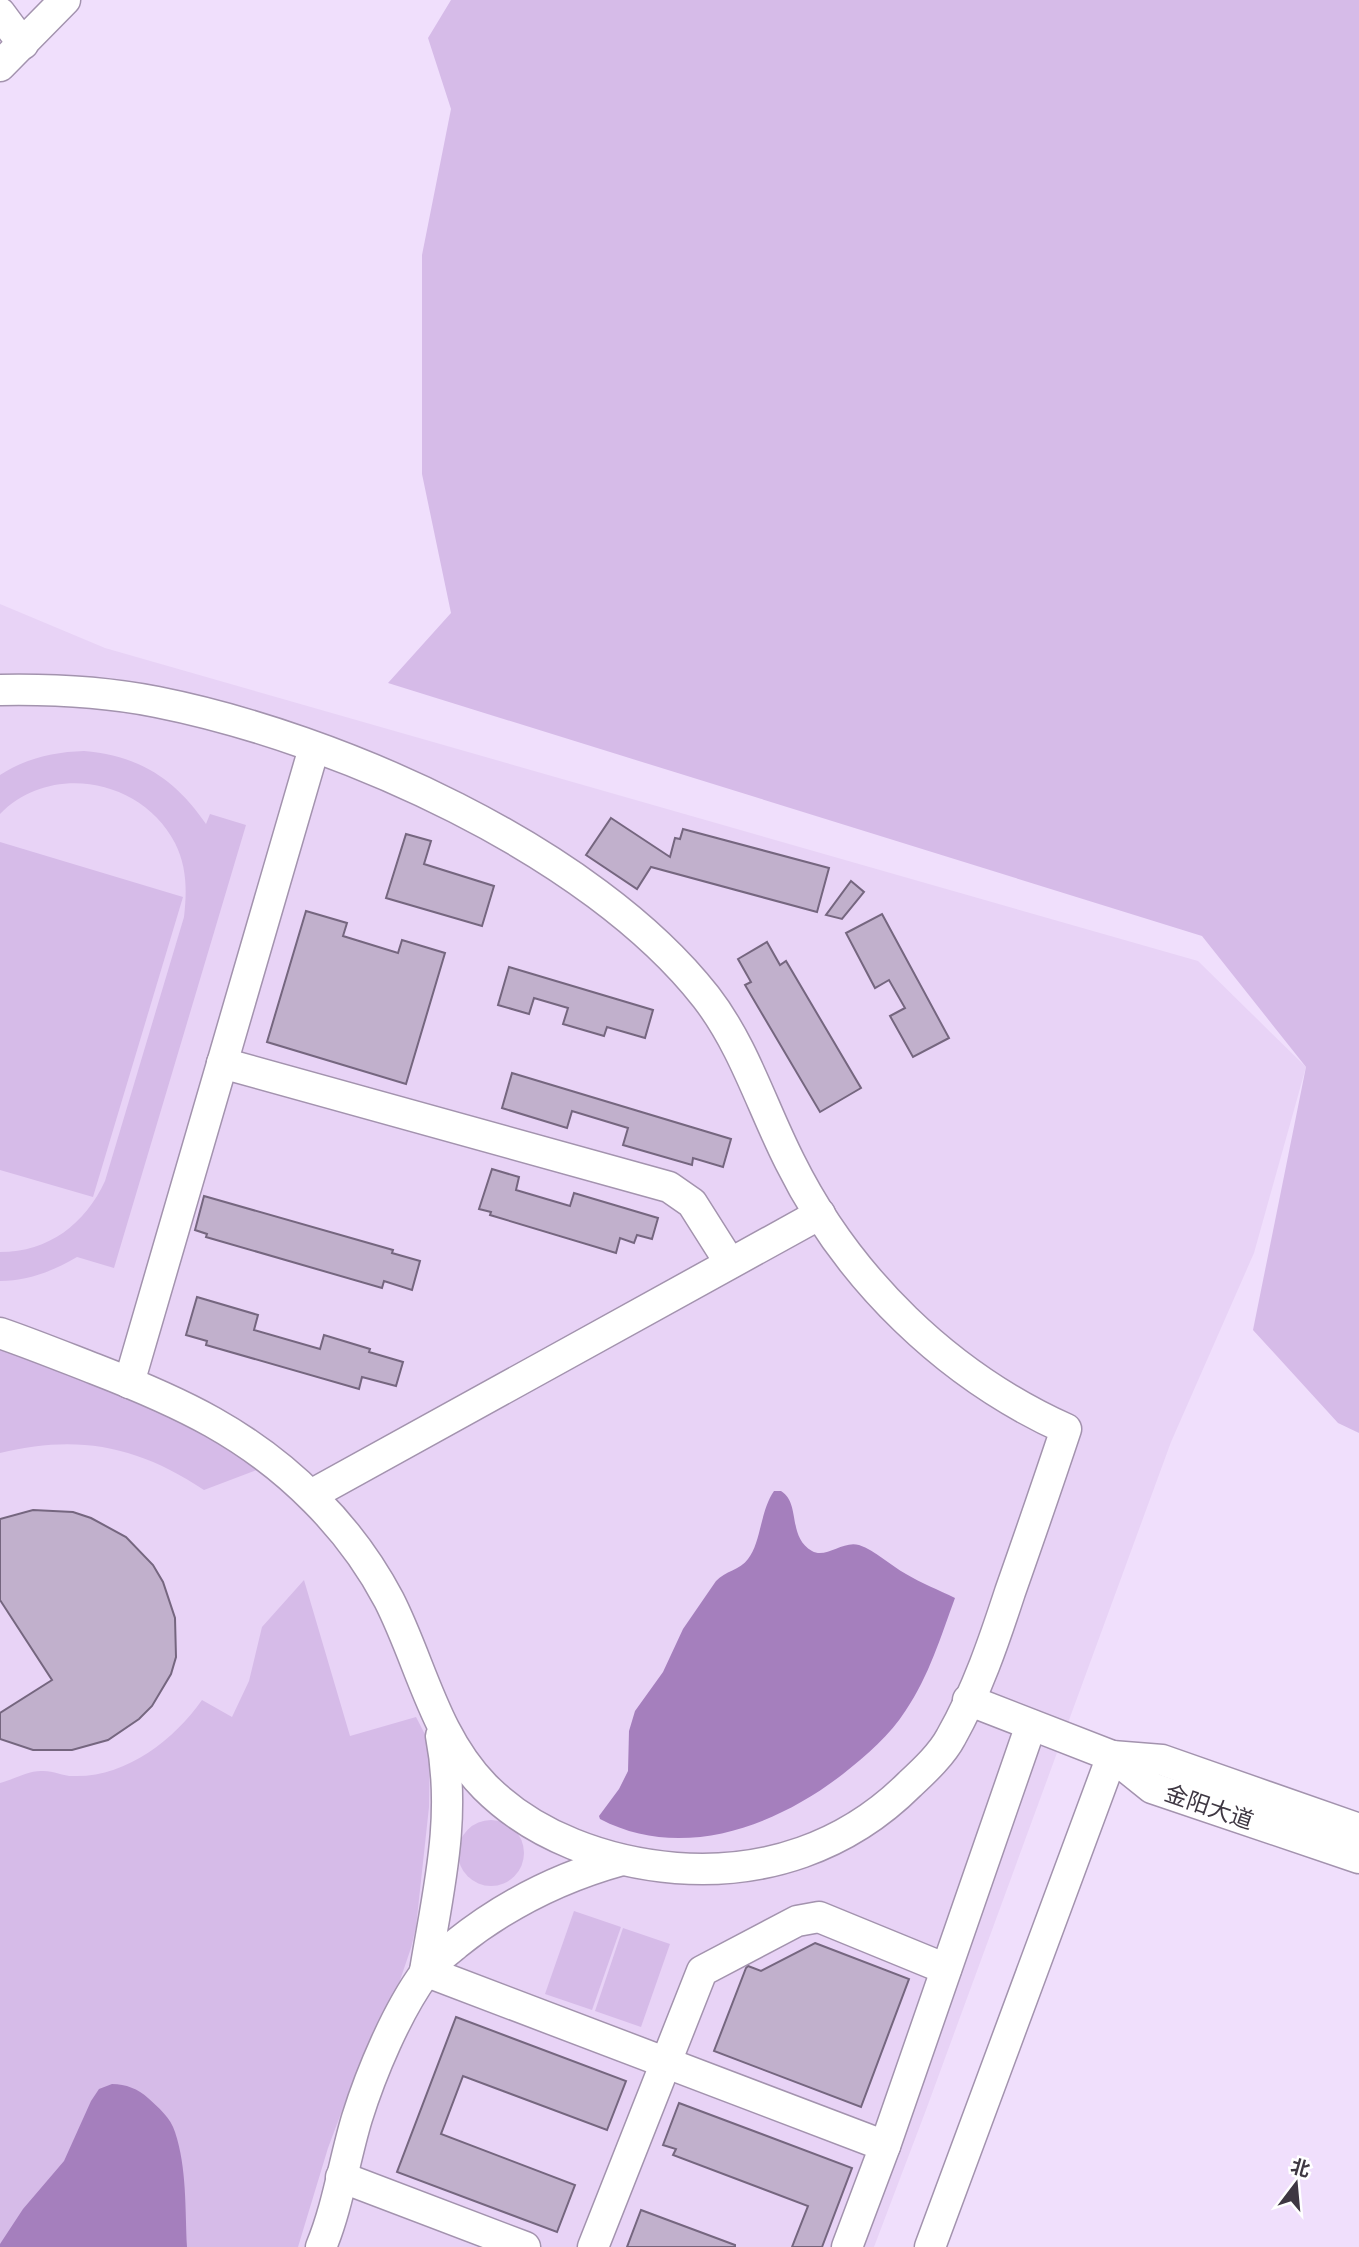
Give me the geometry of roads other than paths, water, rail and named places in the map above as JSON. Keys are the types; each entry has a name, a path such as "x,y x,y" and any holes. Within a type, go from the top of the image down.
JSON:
{"street":[{"path":"0,66 65,0"},
{"path":"0,13 23,44"},
{"path":"0,690 64,691 157,702 314,748 440,801 526,847 597,894 665,953 705,997 736,1044 793,1168 820,1214 859,1268 912,1326 970,1374 1031,1413 1066,1429 987,1661 950,1740 927,1767 880,1811 834,1840 787,1858 741,1868 702,1870 654,1866 597,1853 548,1833 504,1804 467,1766 438,1719 389,1600 359,1551 311,1495 266,1456 234,1434 178,1403 0,1333"},
{"path":"129,1383 314,748"},
{"path":"222,1063 669,1187 692,1203 730,1263"},
{"path":"311,1495 820,1214"},
{"path":"930,2247 1112,1756 968,1700"},
{"path":"321,2247 331,2219 358,2114 372,2076 425,1971 448,1830 447,1775 438,1719"},
{"path":"847,2247 885,2146 1031,1725"},
{"name":"金阳大道","path":"1112,1756 1162,1760 1359,1829"},
{"name":"金阳大道","path":"1112,1756 1152,1788 1359,1858"},
{"path":"425,1971 472,1932 527,1896 586,1870 622,1860"},
{"path":"593,2247 702,1971 797,1921 818,1917 946,1969"},
{"path":"425,1971 885,2146"},
{"path":"341,2177 525,2247"}]}
